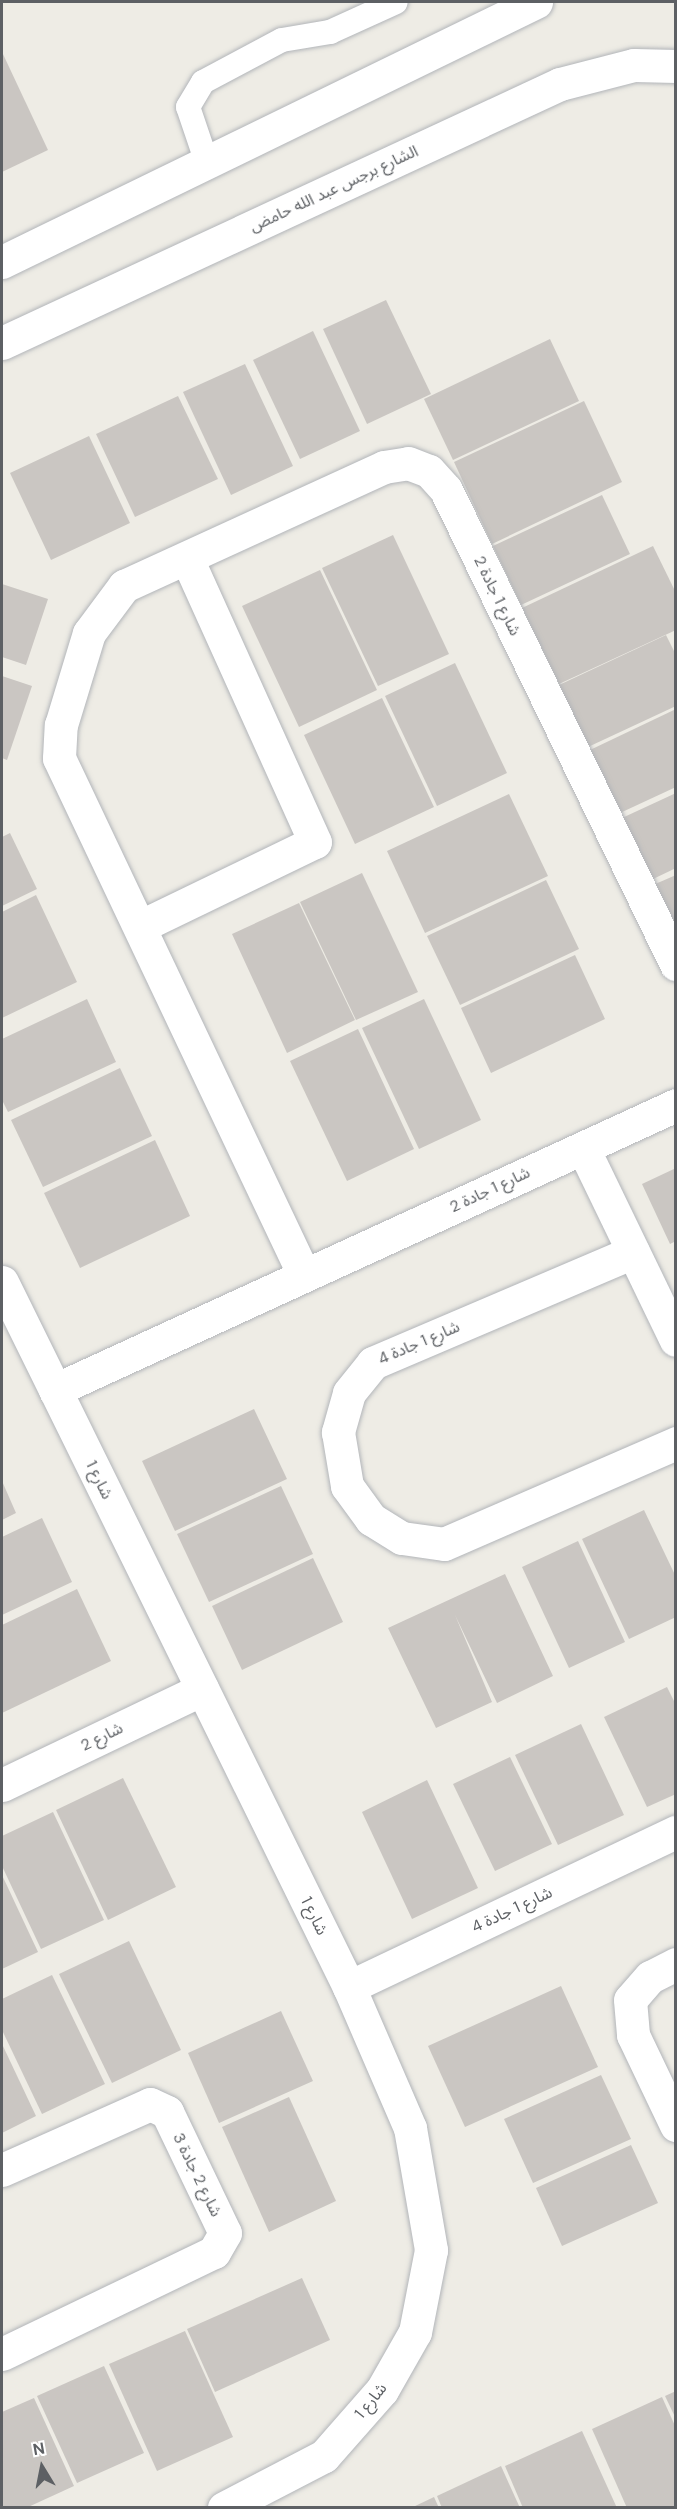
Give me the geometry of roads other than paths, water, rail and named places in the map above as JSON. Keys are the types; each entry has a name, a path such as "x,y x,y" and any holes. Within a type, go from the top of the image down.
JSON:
{"street":[{"path":"2,262 536,2"},
{"name":"الشارع برجس عبد الله حامض","path":"2,343 560,84 633,65 675,66"},
{"name":"شارع 1 جادة 2","path":"304,1275 141,926 59,758 57,740 89,633 106,603 124,586 384,467 408,463 429,471 446,490 675,964"},
{"path":"141,926 315,842 187,559"},
{"name":"شارع 1 جادة 2","path":"55,1390 675,1105"},
{"path":"583,1148 675,1340"},
{"name":"شارع 1 جادة 4","path":"633,1252 373,1363 349,1393 338,1432 347,1486 371,1519 402,1538 444,1544 675,1443"},
{"name":"شارع 1","path":"2,1282 349,1987 410,2128 431,2250 415,2332 382,2390 324,2456 224,2508"},
{"name":"شارع 2","path":"2,1785 202,1689"},
{"name":"شارع 1 جادة 4","path":"349,1987 675,1832"},
{"path":"675,1964 650,1977 630,2000 633,2035 675,2126"},
{"name":"شارع 2 جادة 3","path":"2,2170 150,2104 167,2112 225,2234 214,2252 2,2354"}],"lane":[{"path":"207,163 188,107 202,82 282,40 330,32 396,2"}]}
